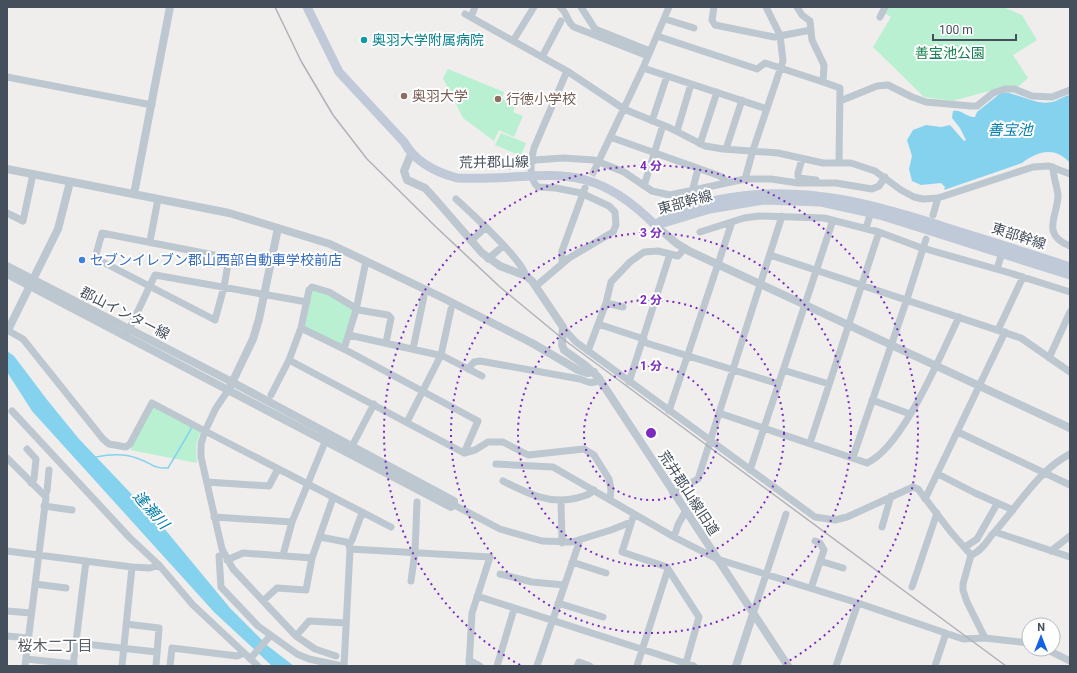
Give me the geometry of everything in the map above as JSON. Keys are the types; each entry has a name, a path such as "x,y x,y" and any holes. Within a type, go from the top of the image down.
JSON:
{"main road":[{"name":"荒井郡山線","path":"307,7 340,72 404,142 411,154 431,168 442,174 457,178 566,175 594,182 623,197 655,225"},
{"name":"東部幹線","path":"655,225 678,211 718,199 762,193 789,192 841,198 873,205 1070,267"},
{"name":"東部幹線","path":"655,225 710,209 764,200 820,202 871,212 1070,275"}],"street":[{"path":"134,194 170,7"},
{"path":"475,7 468,16 542,57 624,109 663,125 709,148 726,150 753,150 778,153 823,163 839,162 854,164 885,177 909,195 923,199 938,198 1033,167 1052,167 1070,174"},
{"path":"513,41 534,7"},
{"path":"560,7 564,11 568,22 574,27 649,53"},
{"path":"581,7 595,29 649,53"},
{"path":"594,169 643,68 669,7"},
{"path":"714,7 712,20 715,25 774,37 811,30"},
{"path":"745,179 753,150 783,61 780,36 766,7"},
{"path":"797,7 802,15 810,21 812,40 824,61 823,82"},
{"path":"880,17 885,7"},
{"path":"665,19 694,28"},
{"path":"542,57 561,21"},
{"path":"657,36 757,69 764,63 840,88 839,162"},
{"path":"643,68 767,109"},
{"path":"536,286 562,262 613,232 616,225 614,210 584,191 538,188 533,181 532,163 534,148 540,129 567,72"},
{"path":"652,121 667,76"},
{"path":"7,77 152,105"},
{"path":"676,131 691,84"},
{"path":"840,101 882,85 888,85 926,102 971,106 977,106 993,93 1004,89 1014,90 1032,96 1052,97 1070,90"},
{"path":"700,144 717,92"},
{"path":"726,150 742,100"},
{"path":"644,186 653,152 663,125"},
{"path":"610,137 723,177 727,182"},
{"path":"411,154 404,172 408,180 425,188 488,259 500,266 526,276"},
{"path":"496,160 507,166 528,164 535,160 569,158 598,161 624,172 652,191 665,195 676,195 692,192 727,182 745,179 771,179 789,183 836,183 872,189 879,186 885,177"},
{"path":"802,159 798,174 799,178 815,179 818,183"},
{"path":"1052,167 1058,195 1052,224 1057,237 1062,242 1070,246"},
{"path":"7,169 229,213 330,244 525,340 578,370 587,373 594,372"},
{"path":"692,192 698,169"},
{"path":"7,213 23,221 33,174"},
{"path":"70,182 58,230 32,284 7,330 22,339 103,439 109,444 126,447 130,444 152,403 391,527"},
{"path":"789,183 789,192"},
{"path":"562,262 562,251 584,191"},
{"path":"933,215 938,198"},
{"path":"150,241 158,199"},
{"path":"456,199 486,227 521,267 526,276 536,286 564,329 576,342 815,517 835,520 846,517 913,486 918,489 971,555"},
{"path":"866,228 871,212"},
{"path":"700,232 732,222 759,216 782,216 833,220 866,228 923,248 1070,292"},
{"path":"673,493 698,479 731,370 761,284 782,216"},
{"path":"750,470 833,220"},
{"path":"670,411 732,222"},
{"path":"655,225 666,235 685,248 804,305 1070,428"},
{"path":"471,241 486,227"},
{"path":"278,228 265,295 252,339 230,386 205,431 200,448 214,517 222,549 227,560 296,636 315,648 336,656"},
{"path":"810,443 879,232"},
{"path":"102,233 150,241 229,258 224,287 215,320 150,288 95,258 102,233"},
{"path":"853,458 926,239"},
{"path":"488,259 503,246"},
{"path":"588,351 606,303 611,282 641,254 658,251 679,256 685,248"},
{"path":"997,269 1002,253"},
{"path":"629,382 670,254"},
{"path":"770,255 907,299 1021,338 1070,372"},
{"path":"344,349 357,309 366,261"},
{"name":"郡山インター線","path":"7,266 32,284 230,386"},
{"path":"7,274 32,284"},
{"path":"128,333 150,288 154,275 307,302"},
{"path":"925,498 938,474 979,386 1023,277"},
{"path":"271,395 290,360 301,328 310,288 312,286 329,292 357,309 388,315 390,318 386,343"},
{"path":"413,349 424,296"},
{"path":"606,303 623,307"},
{"path":"407,422 441,355 451,309"},
{"path":"1049,358 1070,312"},
{"path":"719,413 867,463 876,458 897,436 936,365 958,317"},
{"path":"598,324 688,356 779,384"},
{"path":"301,328 344,349 422,393 478,421 464,453"},
{"name":"荒井郡山線旧道","path":"564,329 562,345 564,350 594,372 600,379 685,512 788,666"},
{"path":"349,335 441,355 482,376"},
{"path":"290,360 464,453 475,450 488,442 503,442 528,455 584,449 594,455 609,479 611,489 610,499"},
{"path":"468,368 474,362 480,361 592,383 595,383 600,379"},
{"path":"783,370 829,384"},
{"path":"230,386 325,442 350,450"},
{"path":"230,386 350,450 451,507 454,505 500,529 542,541 562,543 580,540 612,530 631,522"},
{"path":"872,400 910,414"},
{"path":"350,450 374,404"},
{"path":"12,410 130,538 159,565 193,605 258,666"},
{"path":"958,432 1070,485"},
{"path":"283,555 292,522 325,442"},
{"path":"27,449 36,459 34,480 31,483"},
{"path":"985,638 967,602 963,590 963,584 971,555 977,552 995,532 1051,465 1070,454"},
{"path":"7,458 45,495"},
{"path":"496,464 554,467 674,537 718,560 858,603 967,640 985,638 1021,643"},
{"path":"206,482 269,486 278,469"},
{"path":"49,470 26,662 74,665 86,561"},
{"path":"938,474 997,504 1013,510"},
{"path":"503,481 535,496 561,500 589,495 594,490"},
{"path":"882,527 891,496"},
{"path":"263,601 277,588 306,590 312,558 334,498"},
{"path":"561,500 562,543"},
{"path":"411,581 415,552 417,502"},
{"path":"965,547 978,539 997,504"},
{"path":"44,506 72,510"},
{"path":"674,537 685,512"},
{"path":"219,556 222,587 258,626 270,636 304,657 343,666 349,547 362,513"},
{"path":"912,587 937,513"},
{"path":"634,514 622,552 667,567 699,617 686,663"},
{"path":"736,666 786,514"},
{"path":"214,517 292,522"},
{"path":"995,532 1070,557"},
{"path":"1051,551 1070,536"},
{"path":"320,537 346,542 349,547"},
{"path":"540,665 551,621 580,540"},
{"path":"811,588 824,550 820,543 814,541"},
{"path":"349,547 490,557 472,613 469,663 480,666"},
{"path":"7,551 150,568 159,565"},
{"path":"227,560 244,553 312,558"},
{"path":"820,561 843,568"},
{"path":"572,562 606,573"},
{"path":"122,666 132,566"},
{"path":"637,666 668,569"},
{"path":"500,574 532,582 564,585"},
{"path":"35,584 66,588"},
{"path":"477,596 643,651 694,666"},
{"path":"558,603 603,616"},
{"path":"836,666 858,603"},
{"path":"497,666 514,609"},
{"path":"7,611 31,613"},
{"path":"296,636 309,621 346,623"},
{"path":"126,624 159,628 156,666"},
{"path":"935,666 946,633"},
{"path":"7,636 28,638"},
{"path":"251,658 270,636"},
{"path":"76,643 157,652"},
{"path":"170,666 172,648 239,656 244,653"},
{"path":"1060,657 1069,662"},
{"path":"577,666 579,662 590,666"}],"green space":[{"name":"善宝池公園","path":"885,7 1003,7 1022,15 1037,40 1013,55 1028,78 1016,89 1000,88 953,101 924,97 873,47 891,17 883,12"},
{"path":"448,69 504,92 502,98 516,104 513,112 523,116 514,137 499,130 494,141 463,118 443,78"},
{"path":"501,133 526,143 521,156 495,145"},
{"path":"311,290 328,294 352,309 353,312 343,344 341,346 306,328 305,325"},
{"path":"153,406 201,430 196,445 197,463 130,450"}],"water":[{"name":"善宝池","path":"1002,92 1033,101 1046,103 1070,95 1070,163 1058,154 1046,152 1040,153 1022,163 944,190 945,187 941,183 921,185 912,181 909,169 912,156 907,140 913,130 926,125 941,127 950,125 964,141 966,140 960,128 952,118 953,111 959,111 975,117 977,112"},
{"path":"7,351 14,356 79,439 163,527 230,608 268,646 294,666 272,666 214,612 32,411 7,372"}],"waterway":[{"path":"96,457 123,455 134,457 156,467 168,468 192,426"}],"tunnel":[{"path":"587,185 595,169"}],"railway":[{"path":"275,7 301,61 333,115 367,159 500,287 563,339 1006,666"}],"place":[{"name":"奥羽大学附属病院","path":"364,40"},
{"name":"奥羽大学","path":"404,96"},
{"name":"行徳小学校","path":"498,99"},
{"name":"セブンイレブン郡山西部自動車学校前店","path":"82,260"}],"district":[{"name":"桜木二丁目","path":"55,646"}],"water label":[{"name":"逢瀬川","path":"151,510"}]}
